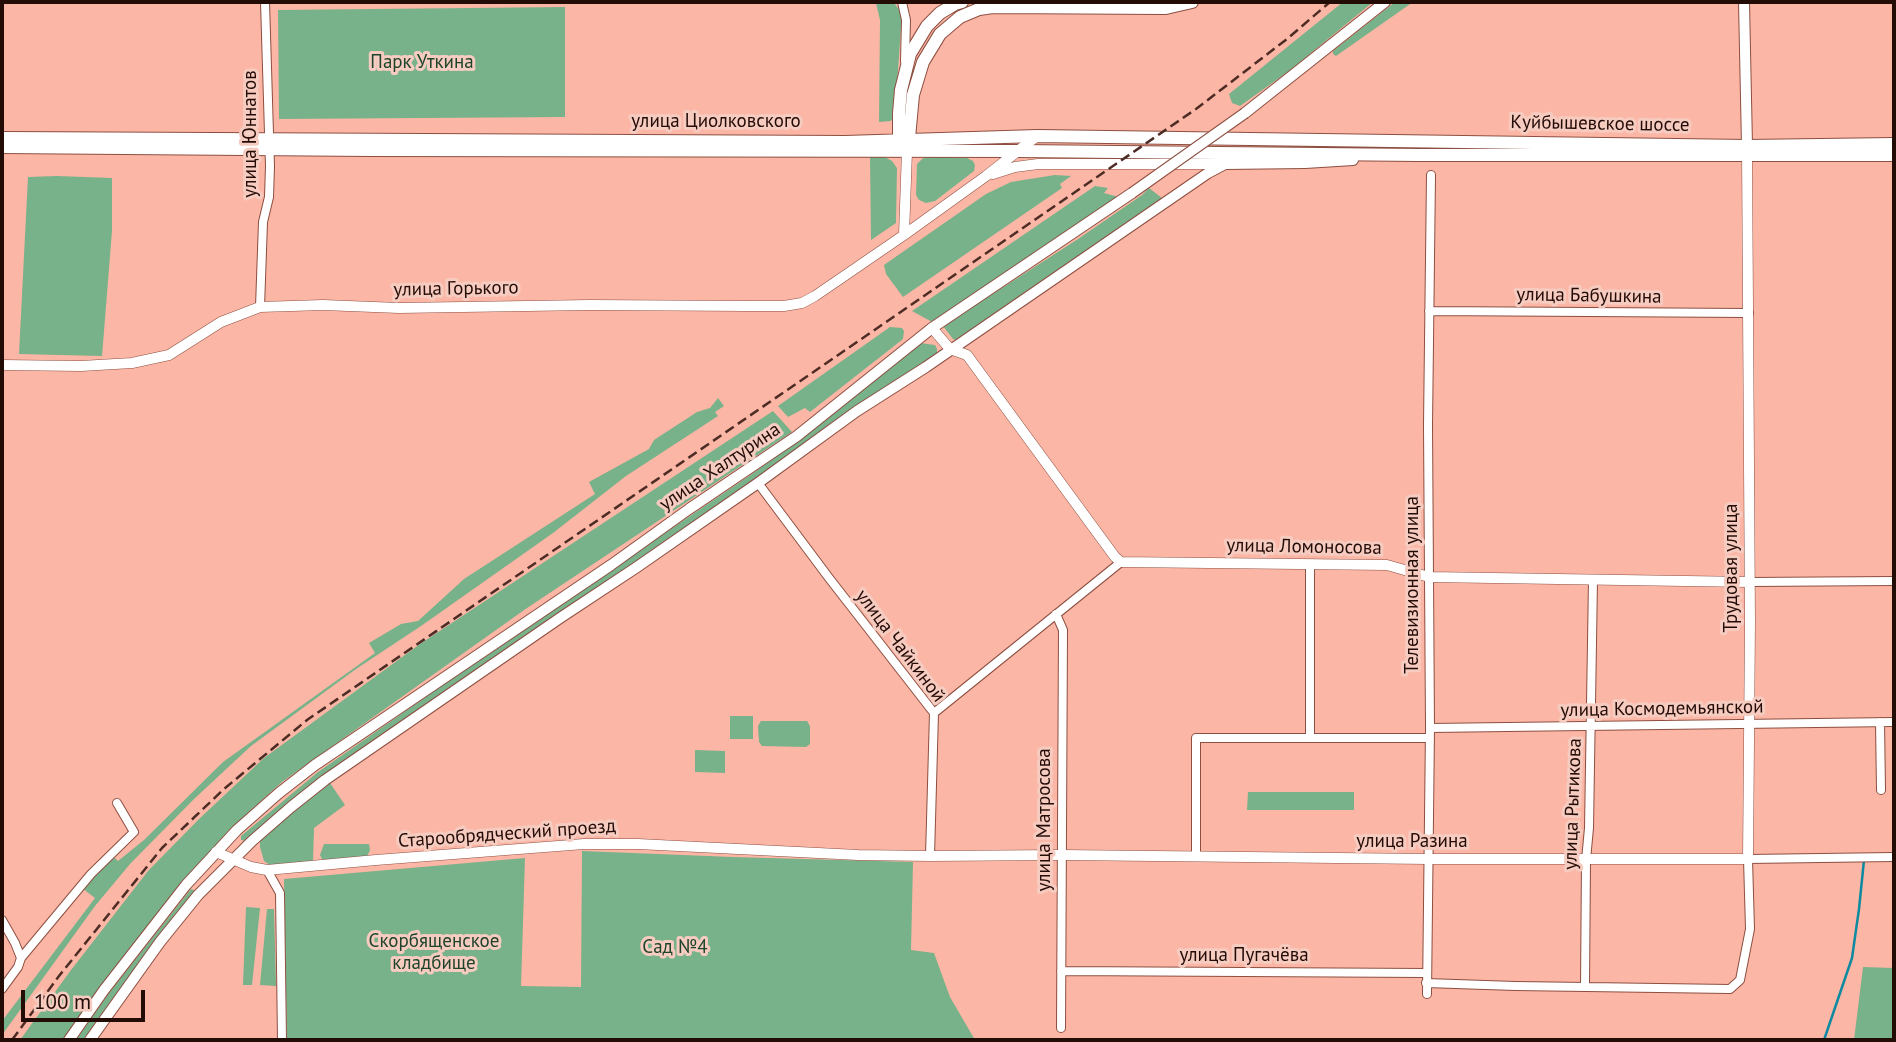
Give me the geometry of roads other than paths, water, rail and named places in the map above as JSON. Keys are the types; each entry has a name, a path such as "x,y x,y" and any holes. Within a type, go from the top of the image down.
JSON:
{"main road":[{"path":"906,144 899,113 904,72 914,47 927,26 940,13 962,2"},
{"path":"906,144 913,94 923,62 940,34 960,17 979,9 993,7 1166,8 1192,2"},
{"name":"улица Халтурина","path":"69,1040 104,990 186,885 237,830 315,765 797,436 932,328 1245,113 1385,2"},
{"path":"1744,2 1747,151"},
{"name":"улица Циолковского","path":"2,148 127,144 906,144 1037,136 1305,141"},
{"name":"улица Циолковского","path":"2,138 127,144"},
{"name":"Куйбышевское шоссе","path":"1305,141 1894,155"},
{"name":"улица Циолковского","path":"906,144 1018,151 1305,155"},
{"name":"Куйбышевское шоссе","path":"1305,155 1747,151 1894,144"},
{"name":"Куйбышевское шоссе","path":"1225,164 1305,163 1419,155"},
{"name":"улица Халтурина","path":"90,1040 160,942 198,895 233,859 325,780 758,483 857,411 1225,164"}],"street":[{"name":"улица Юннатов","path":"260,307 263,222 269,197 270,145 265,2"},
{"path":"902,2 906,20 904,72"},
{"name":"улица Горького","path":"2,365 81,366 139,361 169,355 221,322 260,307 784,306 802,303 904,235 1037,136"},
{"path":"904,235 906,144"},
{"name":"Трудовая улица","path":"1585,987 1730,989 1740,980 1750,929 1747,151"},
{"name":"Куйбышевское шоссе","path":"986,176 1038,163 1225,164"},
{"name":"Телевизионная улица","path":"1427,994 1431,175"},
{"name":"улица Бабушкина","path":"1429,311 1749,313"},
{"path":"932,328 950,349 967,355 1121,562 934,713"},
{"name":"улица Чайкиной","path":"758,483 934,713 930,856"},
{"name":"улица Ломоносова","path":"1121,562 1387,565 1429,577 1750,582 1894,581"},
{"path":"1310,564 1310,737"},
{"name":"улица Рытикова","path":"1585,987 1593,580"},
{"name":"улица Матросова","path":"1056,614 1063,630 1061,1028"},
{"path":"1880,722 1881,790"},
{"name":"улица Космодемьянской","path":"1430,727 1894,722"},
{"path":"1196,858 1196,738 1430,738"},
{"path":"2,989 18,967 21,958 91,874 134,832 117,803"},
{"name":"Старообрядческий проезд","path":"216,852 251,867 267,870 584,844 930,856"},
{"name":"улица Разина","path":"930,856 1586,860 1894,857"},
{"path":"267,870 280,893 282,1040"},
{"path":"2,920 21,958"},
{"name":"улица Пугачёва","path":"1061,971 1427,973"},
{"path":"1426,983 1585,987"}],"waterway":[{"path":"1824,1040 1852,958 1864,860"}],"railway":[{"path":"12,1040 59,976 162,848 224,789 307,720 1196,109 1330,2"}],"park label":[{"name":"Парк Уткина","path":"422,63"},
{"name":"Сад №4","path":"675,948"},
{"name":"Скорбященское кладбище","path":"434,953"}]}
